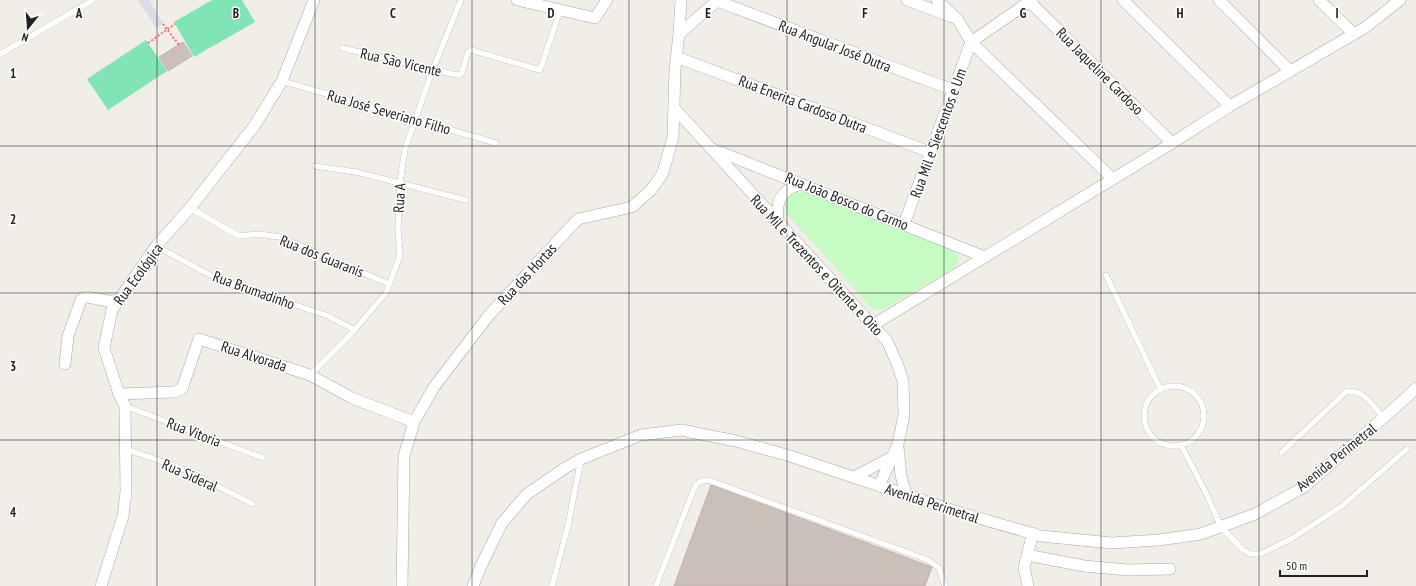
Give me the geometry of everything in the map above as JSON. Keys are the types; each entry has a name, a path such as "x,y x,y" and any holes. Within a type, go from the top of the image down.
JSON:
{"street":[{"name":"Rua Ecológica","path":"101,586 123,516 126,492 125,406 119,394 104,348 112,310 156,246 190,208 255,125 282,81 314,0"},
{"path":"517,0 595,18 607,0"},
{"name":"Rua das Hortas","path":"402,586 404,456 414,422 434,388 489,315 578,219 632,207 651,190 663,173 673,137 676,57 681,0"},
{"path":"907,0 958,20"},
{"path":"936,0 958,20 971,42 1113,179"},
{"path":"971,42 1030,0"},
{"name":"Rua Jaqueline Cardoso","path":"1030,0 1172,143"},
{"path":"1123,0 1230,106"},
{"path":"1219,0 1290,71"},
{"path":"1319,0 1354,34"},
{"path":"873,325 1172,143 1230,106 1366,27 1400,0"},
{"path":"679,34 717,1"},
{"name":"Rua Angular José Dutra","path":"717,1 953,90"},
{"name":"Rua Mil e Siescentos e Um","path":"904,224 971,42"},
{"name":"Rua Enerita Cardoso Dutra","path":"676,57 930,152"},
{"name":"Rua Mil e Trezentos e Oitenta e Oito","path":"675,109 708,147 887,341 903,381 904,415 898,444 879,486"},
{"name":"Rua João Bosco do Carmo","path":"708,147 985,256"},
{"path":"778,222 778,204 785,192 794,185 802,184"},
{"path":"65,364 68,336 81,300 84,297 88,297 117,302"},
{"name":"Rua Alvorada","path":"119,394 174,392 182,389 199,339 310,375 352,398 414,422"},
{"name":"Avenida Perimetral","path":"473,586 502,523 527,494 565,468 582,459 641,435 681,430 736,441 790,456 961,513 1041,536 1112,543 1201,534 1254,514 1304,486 1416,388"},
{"name":"Rua Mil e Trezentos e Oitenta e Oito","path":"898,444 901,475 906,495"},
{"path":"854,477 892,457"},
{"path":"1028,586 1024,566 1033,533"},
{"path":"1027,554 1084,566 1128,570 1170,569"},
{"path":"398,586 402,573"}],"lane":[{"path":"0,54 92,0"},
{"name":"Rua A","path":"310,375 355,330 386,293 400,256 398,227 400,182 405,149 433,69 461,0"},
{"name":"Rua São Vicente","path":"342,48 460,75 468,52 471,50 540,70 560,11"},
{"name":"Rua José Severiano Filho","path":"282,81 496,143"},
{"path":"315,166 356,172 466,200"},
{"name":"Rua dos Guaranis","path":"190,208 239,236 259,234 280,238 389,284"},
{"name":"Rua Brumadinho","path":"156,246 210,275 239,287 326,315 355,330"},
{"path":"1106,275 1161,390"},
{"path":"1175,386 1189,390 1195,394 1203,406 1204,421 1202,428 1194,439 1181,445 1174,446 1160,442 1154,438 1146,426 1145,412 1150,399 1161,390 1175,386"},
{"path":"1282,452 1347,390 1356,391 1366,396 1383,418"},
{"name":"Rua Vitoria","path":"125,406 263,458"},
{"path":"1181,445 1206,493 1221,527 1242,549 1250,554 1260,554 1291,539 1342,506 1407,449"},
{"name":"Rua Sideral","path":"126,449 183,469 254,504"},
{"path":"552,586 568,526 582,459"},
{"path":"656,586 696,484 708,480 928,560 939,568 945,586"}],"path":[{"path":"163,24 179,45"},
{"path":"148,43 175,24"}],"green space":[{"path":"212,0 242,0 255,22 194,57 174,22"},
{"path":"146,40 167,71 108,110 87,79"},
{"path":"797,192 805,192 956,251 958,262 954,268 883,309 876,310 872,308 785,212 787,200 791,195"}],"shaded area":[{"path":"138,0 149,0 163,24 156,28"}],"building":[{"path":"183,42 192,56 168,71 159,57"},
{"path":"711,485 932,567 925,586 674,586"}]}
